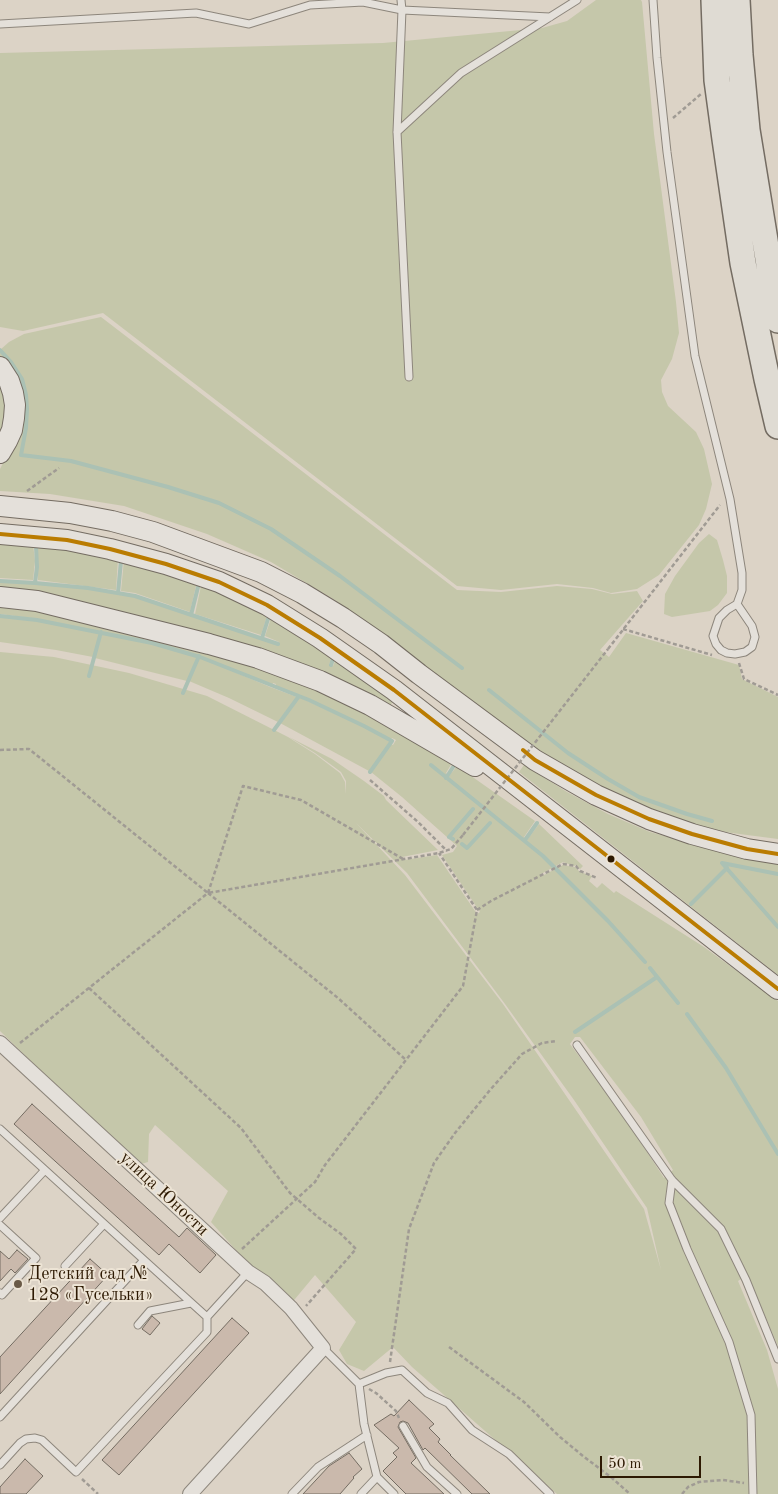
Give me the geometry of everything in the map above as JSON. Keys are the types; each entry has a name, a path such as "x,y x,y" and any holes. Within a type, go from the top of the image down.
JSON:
{"highway":[{"path":"714,0 747,130 778,320"},
{"path":"737,0 728,57 717,80 743,263 766,379 778,426"}],"main road":[{"path":"0,367 9,381 15,405 12,430 0,453"},
{"path":"0,506 70,513 112,521 153,532 261,572 342,618 381,644 535,760 596,795 650,820 692,834 747,849 778,854"},
{"path":"0,534 68,540 110,549 166,564 219,582 267,605 320,638 394,690 778,989"},
{"path":"0,597 37,601 209,644 258,658 320,681 370,705 538,803"}],"street":[{"name":"улица Юности","path":"5,1047 248,1272 265,1283 291,1308 323,1348"},
{"path":"190,1494 323,1348"}],"lane":[{"path":"401,0 397,132 409,377"},
{"path":"397,132 462,73 577,0"},
{"path":"653,0 667,152 695,356 730,499 742,573 742,590 737,604 719,618 713,636 720,650 735,654 745,652 752,647 755,637 752,626 737,604"},
{"path":"0,24 196,13 249,24 310,5 363,2 402,10 550,17"},
{"path":"577,1045 672,1180 721,1229 746,1280 778,1359"},
{"path":"0,1129 207,1317"},
{"path":"0,1218 45,1170"},
{"path":"672,1180 670,1203 687,1249 729,1342 751,1415 753,1494"},
{"path":"65,1266 104,1224"},
{"path":"0,1226 36,1258 2,1295 0,1293"},
{"path":"0,1416 144,1260"},
{"path":"0,1465 20,1443 26,1439 35,1438 42,1440 76,1472 207,1332 207,1317 248,1272"},
{"path":"138,1325 150,1311 191,1303"},
{"path":"323,1348 359,1384 366,1435 377,1477 394,1494"},
{"path":"359,1384 386,1372 402,1370 427,1393 448,1402 472,1430 508,1454 550,1494"},
{"path":"403,1426 427,1466 457,1494"},
{"path":"292,1494 318,1467 366,1435"},
{"path":"361,1494 377,1477"}],"path":[{"path":"667,124 704,91"},
{"path":"24,494 59,468"},
{"path":"5,1047 89,988 208,893 439,853 451,849 721,504"},
{"path":"623,629 713,655"},
{"path":"731,661 740,663 744,679 778,694"},
{"path":"0,750 29,749 338,998 406,1060"},
{"path":"370,780 418,822 447,851"},
{"path":"208,893 243,786 301,800 402,859"},
{"path":"233,1257 315,1182 325,1165 463,986 477,910 439,853"},
{"path":"477,910 563,864 576,866 580,871 597,878"},
{"path":"89,988 240,1128 290,1193 341,1234 356,1249 298,1316"},
{"path":"386,1372 391,1358 409,1229 434,1162 490,1090 522,1054 542,1043 556,1041"},
{"path":"449,1347 524,1402 560,1437 630,1494"},
{"path":"76,1472 98,1494"},
{"path":"682,1494 688,1487 699,1482 723,1480 752,1485"}],"green space":[{"path":"596,0 641,0 642,2 654,134 679,333 672,359 661,380 662,392 668,406 696,432 704,449 712,484 706,509 699,525 659,575 637,589 611,593 593,588 557,584 501,590 457,586 103,313 23,331 0,327 0,53 383,43 542,28 567,21"},
{"path":"101,317 457,590 501,592 557,586 592,589 612,594 637,591 643,601 600,650 609,657 626,633 739,665 742,679 778,697 778,839 708,829 622,798 581,777 525,741 335,600 271,562 207,534 124,506 50,494 0,491 0,469 12,445 0,350 9,342 24,334"},
{"path":"0,378 8,402 0,442"},
{"path":"709,534 717,540 727,576 727,593 718,605 710,611 672,617 664,614 665,594 675,576 699,543"},
{"path":"0,541 33,544 35,561 33,580 0,578"},
{"path":"38,544 118,558 116,590 38,580"},
{"path":"124,560 195,583 190,612 135,593 121,591"},
{"path":"0,582 35,583 135,597 279,645 279,642 265,636 271,618 332,656 329,665 333,666 336,659 391,699 392,702 388,707 0,590"},
{"path":"201,586 239,601 267,616 261,635 195,614"},
{"path":"0,605 26,608 146,634 144,640 39,619 0,614"},
{"path":"0,617 36,621 100,633 93,657 0,642"},
{"path":"102,634 151,644 198,657 187,681 95,658"},
{"path":"150,635 221,653 350,703 452,763 446,773 449,776 457,766 535,821 524,837 527,840 539,824 583,866 580,869 576,865 563,862 541,874 542,876 563,865 575,867 580,872 592,876 589,881 597,888 602,883 614,893 616,891 704,947 778,1001 778,1346 747,1275 738,1281 767,1350 778,1389 778,1494 557,1494 412,1367 393,1347 364,1371 347,1364 339,1350 356,1322 315,1275 290,1305 243,1258 211,1222 228,1191 155,1125 149,1134 148,1162 138,1165 0,1031 0,652 54,657 129,673 207,696 288,737 315,754 340,773 345,782 346,794 346,781 341,772 315,753 289,737 332,759 384,796 438,850 402,857 404,860 437,855 477,914 480,912 442,855 453,852 457,846 371,772 396,740 309,699 276,686 276,684 273,683 272,685 200,656 148,641","holes":["356,823 407,873 574,1100 647,1208 661,1270 644,1209 503,1004 405,875","575,1037 580,1037 641,1117 673,1170 664,1178 624,1117 570,1044"]},
{"path":"199,657 297,697 278,722 189,681"},
{"path":"299,697 390,741 369,771 280,723"},
{"path":"524,765 567,792 608,814 650,832 778,863 778,975 519,772"}],"building":[{"path":"32,1104 179,1237 187,1228 216,1255 200,1273 169,1244 159,1255 14,1124"},
{"path":"17,1250 28,1259 15,1273 11,1269 0,1281 0,1251 9,1259"},
{"path":"90,1259 108,1275 0,1394 0,1357"},
{"path":"152,1316 160,1323 150,1335 142,1329"},
{"path":"232,1318 249,1333 119,1475 102,1460"},
{"path":"409,1400 434,1424 429,1428 440,1439 438,1442 490,1494 472,1494 425,1448 423,1450 408,1423 403,1421 400,1422 398,1427 416,1458 411,1463 444,1494 406,1494 383,1471 397,1457 393,1453 399,1448 374,1425 391,1414 394,1416"},
{"path":"349,1453 362,1469 340,1494 303,1494 329,1466"},
{"path":"25,1459 43,1476 26,1494 0,1494 0,1487"}],"waterway":[{"path":"0,350 11,362 22,379 26,395 26,428 21,455 71,461 219,503 271,529 340,576 462,668"},
{"path":"35,583 37,567 36,546"},
{"path":"118,593 121,561"},
{"path":"0,581 88,588 135,596 278,644"},
{"path":"191,615 198,587"},
{"path":"0,616 37,620 152,643 200,657 309,700 392,741 370,772"},
{"path":"262,638 268,619"},
{"path":"89,676 101,632"},
{"path":"183,693 199,656"},
{"path":"331,665 334,656"},
{"path":"489,690 568,753 608,779 639,797 712,821"},
{"path":"274,730 299,696"},
{"path":"446,778 455,764"},
{"path":"431,765 543,856 608,921 645,962"},
{"path":"453,839 449,837 473,809"},
{"path":"462,844 467,848 490,823"},
{"path":"525,840 537,823"},
{"path":"778,874 722,863 778,927"},
{"path":"691,904 727,868"},
{"path":"650,968 678,1003"},
{"path":"575,1032 657,977"},
{"path":"687,1014 726,1068 778,1154"}],"transit line":[{"path":"0,534 67,540 110,549 166,564 219,582 267,605 320,638 394,690 778,989"},
{"path":"523,750 535,760 596,795 649,819 692,834 747,849 778,854"}],"place":[{"name":"Детский сад № 128 «Гусельки»","path":"18,1284"}]}
